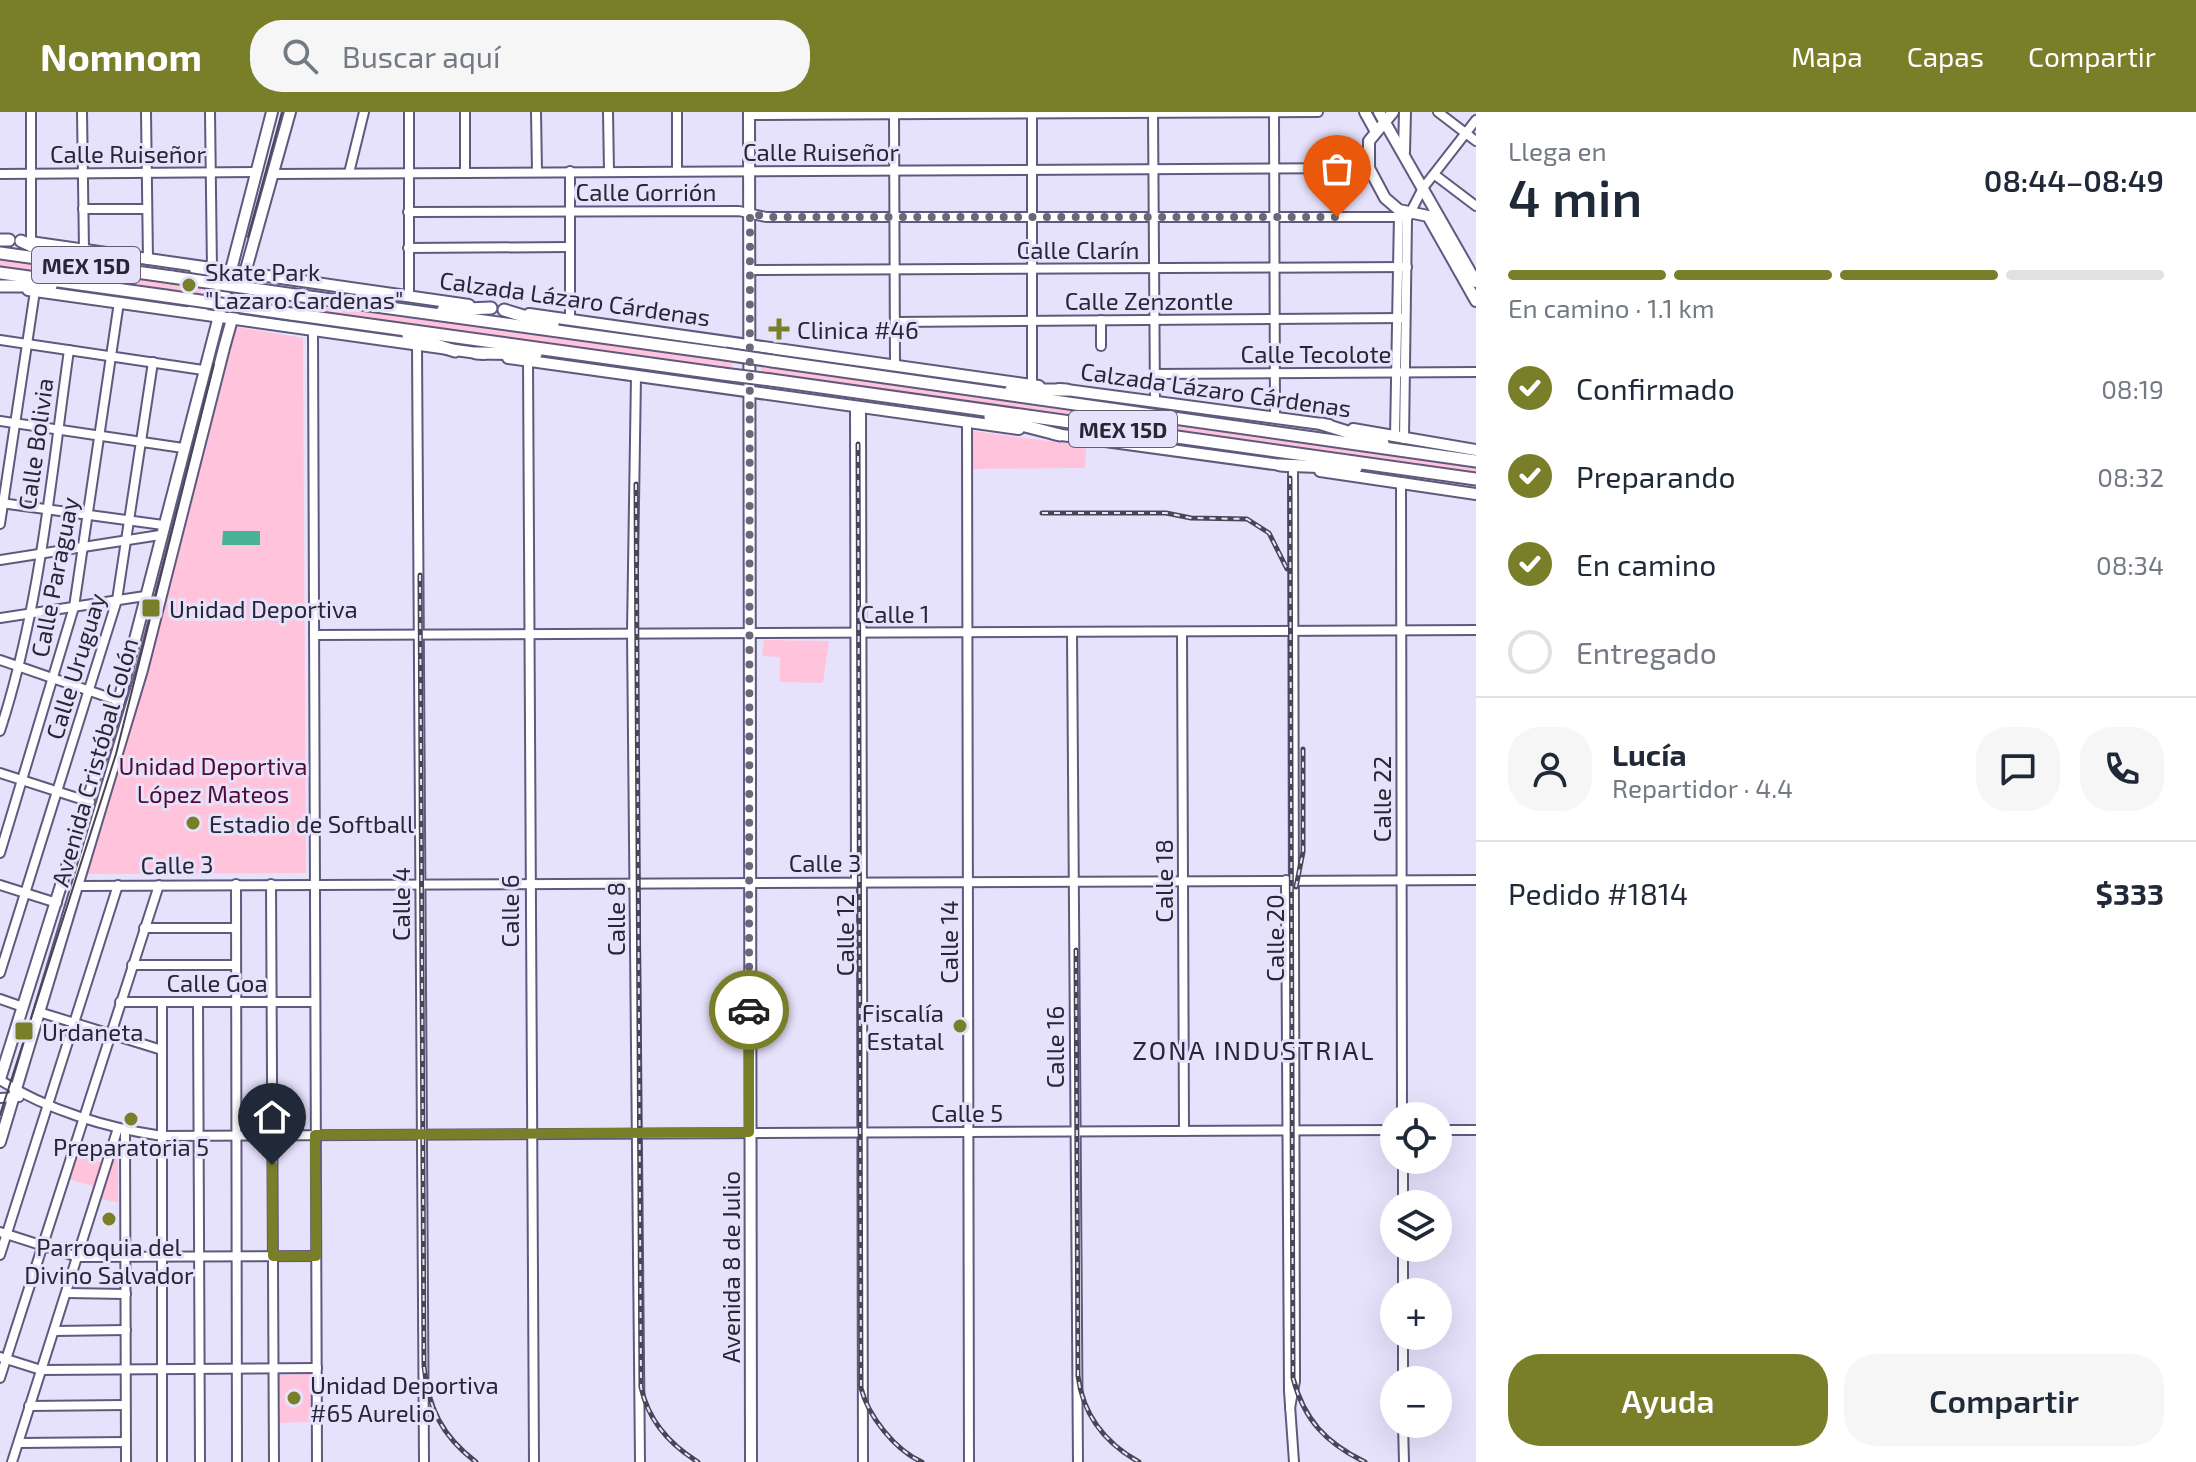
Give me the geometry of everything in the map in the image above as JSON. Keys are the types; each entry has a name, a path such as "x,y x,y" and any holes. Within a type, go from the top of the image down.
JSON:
{"highway":[{"path":"12,240 68,262"},
{"name":"Calzada Lázaro Cárdenas","path":"0,253 600,337 726,348 772,361 1476,461"},
{"name":"MEX 15D","path":"0,273 1476,479"},
{"path":"0,286 95,287"},
{"path":"412,311 491,308"},
{"path":"504,310 600,337"},
{"path":"373,325 455,351"},
{"path":"476,353 577,354"},
{"path":"975,389 1067,390"},
{"path":"939,404 1060,435"},
{"path":"1322,424 1430,455"},
{"path":"1280,465 1393,467"}],"main road":[{"name":"Avenida Cristóbal Colón","path":"0,1079 90,802 119,701 272,112"},
{"name":"Avenida Cristóbal Colón","path":"0,1142 19,1095 162,598 231,319 290,112"},
{"path":"1365,112 1375,130"},
{"path":"1393,112 1381,117 1367,149 1369,168 1379,191 1403,213 1428,216 1476,301"},
{"path":"1404,154 1405,112"},
{"name":"Avenida 8 de Julio","path":"749,114 751,1462"},
{"path":"1381,117 1472,270 1476,282"},
{"name":"Calzada Lázaro Cárdenas","path":"12,240 570,319 726,348 749,345 1322,424 1476,450"},
{"path":"234,257 241,263 248,261"},
{"path":"185,312 208,304 213,285 210,278 190,266"},
{"path":"262,323 248,312 253,287 276,279"},
{"path":"0,286 1476,494"},
{"path":"213,333 224,348"},
{"path":"662,380 735,380 737,352 726,348"}],"street":[{"path":"12,240 32,174 31,112"},
{"path":"82,112 84,250"},
{"path":"146,112 148,260"},
{"path":"210,112 212,270"},
{"path":"349,173 364,112"},
{"path":"409,112 409,297"},
{"path":"465,112 465,172"},
{"path":"536,112 537,171"},
{"path":"608,112 609,171"},
{"path":"677,112 677,171"},
{"path":"1274,112 1275,418"},
{"path":"749,114 1318,112"},
{"path":"1438,112 1476,141"},
{"path":"894,113 895,366"},
{"path":"1032,113 1032,385"},
{"path":"1153,113 1155,402"},
{"path":"1400,438 1400,318 1407,219 1403,213 1476,120"},
{"name":"Calle Ruiseñor","path":"273,174 1369,168"},
{"path":"570,171 570,319"},
{"name":"Calle Ruiseñor","path":"0,174 256,172"},
{"path":"1435,175 1476,206"},
{"path":"83,209 147,209"},
{"name":"Calle Gorrión","path":"408,212 750,213 766,217 894,218 1403,213"},
{"path":"408,248 570,247"},
{"name":"Calle Clarín","path":"750,270 1402,267"},
{"path":"0,524 35,291"},
{"name":"Calle Paraguay","path":"0,853 55,679 74,607 119,302"},
{"name":"Calle Zenzontle","path":"895,322 1400,318"},
{"path":"1101,320 1101,346"},
{"path":"313,331 317,1462"},
{"path":"0,340 203,370"},
{"name":"Calle 4","path":"417,346 424,1462"},
{"name":"Calle Bolivia","path":"0,731 21,667 31,614 69,350"},
{"name":"Calle 6","path":"528,360 534,1462"},
{"name":"Calle Uruguay","path":"0,973 117,600 153,362"},
{"name":"Calle Tecolote","path":"1155,374 1476,372"},
{"name":"Calle 8","path":"636,376 632,632 640,1462"},
{"name":"Calle 12","path":"858,406 864,1131 863,1462"},
{"path":"0,421 183,448"},
{"name":"Calle 14","path":"967,422 969,1462"},
{"name":"Calle 20","path":"1293,467 1290,880 1295,1381 1290,1408 1294,1462"},
{"name":"Calle 22","path":"1401,482 1402,1102"},
{"path":"2,503 130,521 161,530"},
{"path":"0,560 127,540 161,530"},
{"path":"0,618 145,596"},
{"name":"Calle 1","path":"314,635 1476,630"},
{"name":"Calle 16","path":"1072,632 1078,1462"},
{"name":"Calle 18","path":"1182,632 1184,1131"},
{"path":"0,660 119,701"},
{"path":"0,773 90,802"},
{"name":"Calle 3","path":"78,886 1476,880"},
{"path":"236,884 237,1462"},
{"path":"271,884 274,1462"},
{"path":"0,885 57,903"},
{"path":"0,1255 3,1233 75,1023 118,885"},
{"path":"0,1378 3,1358 43,1245 159,885"},
{"path":"144,928 236,928"},
{"path":"132,965 235,965"},
{"path":"0,999 23,1007"},
{"name":"Calle Goa","path":"120,1002 315,1002"},
{"path":"162,1002 162,1462"},
{"path":"198,1002 200,1462"},
{"path":"42,1013 162,1050"},
{"path":"0,1079 19,1095"},
{"path":"0,1098 19,1095"},
{"name":"Calle 5","path":"19,1095 121,1129 162,1136 1380,1130"},
{"path":"12,1462 121,1129"},
{"path":"121,1129 126,1257 126,1462"},
{"path":"1452,1130 1476,1130"},
{"path":"3,1233 78,1257 316,1256"},
{"path":"67,1293 126,1294"},
{"path":"54,1331 126,1330"},
{"path":"3,1358 41,1370 317,1368"},
{"path":"29,1406 125,1405"},
{"path":"1403,1438 1404,1462"},
{"path":"19,1443 125,1442"}],"green space":[{"path":"48,249 142,264 200,279 201,292 196,304 0,269 0,259 177,283 68,259"},
{"path":"291,298 732,359 732,372 290,310"},
{"name":"Unidad Deportiva López Mateos","path":"237,327 303,338 306,873 87,874 136,706"},
{"path":"777,355 1023,388 971,386 777,359"},
{"path":"528,357 578,359 724,378 669,378"},
{"path":"761,364 1476,467 1476,477 761,375"},
{"path":"1010,393 1065,393 1322,426 1378,445"},
{"path":"841,394 939,408 1010,426 841,401"},
{"path":"998,416 1351,466 1173,451 1084,436"},
{"path":"973,431 1086,446 1085,468 973,469"},
{"path":"1333,470 1392,471 1476,484 1476,490"},
{"path":"764,640 829,641 823,683 780,682 780,657 762,656"},
{"path":"115,1152 118,1153 118,1202 100,1199"},
{"path":"75,1154 104,1163 97,1187 68,1179"},
{"name":"Unidad Deportiva #65 Aurelio","path":"310,1374 311,1422 277,1423 277,1375"}],"shaded area":[{"path":"223,531 260,531 260,545 222,545"}],"tram line":[{"path":"248,237 282,112"},
{"path":"0,1115 116,754 214,364"}],"railway":[{"path":"858,444 861,1388 870,1410 884,1431 902,1449 922,1462"},
{"path":"1290,478 1293,1378 1303,1406 1318,1429 1339,1447 1365,1462"},
{"path":"636,484 641,1387 649,1410 661,1430 698,1462"},
{"path":"1042,513 1166,513 1191,518 1247,519 1269,533 1287,569"},
{"path":"420,575 424,1366 429,1395 439,1420 454,1442 476,1462"},
{"path":"1296,887 1303,852 1303,749"},
{"path":"1076,950 1078,1376 1085,1403 1098,1426 1116,1446 1139,1462"}],"way so far":[{"path":"749,1010 750,213 766,217 894,218 1337,217"}],"place":[{"name":"Skate Park \"Lazaro Cardenas\"","path":"189,285"},
{"name":"Clinica #46","path":"779,329"},
{"name":"Unidad Deportiva","path":"151,608"},
{"name":"Estadio de Softball","path":"193,823"},
{"name":"Fiscalía Estatal","path":"960,1026"},
{"name":"Urdaneta","path":"24,1031"},
{"name":"Preparatoria 5","path":"131,1119"},
{"name":"Parroquia del Divino Salvador","path":"109,1219"},
{"name":"Unidad Deportiva #65 Aurelio","path":"294,1398"}],"district":[{"name":"ZONA INDUSTRIAL","path":"1254,1049"}],"route":[{"path":"272,1165 273,1256 316,1256 315,1135 749,1132 749,1010"}]}
